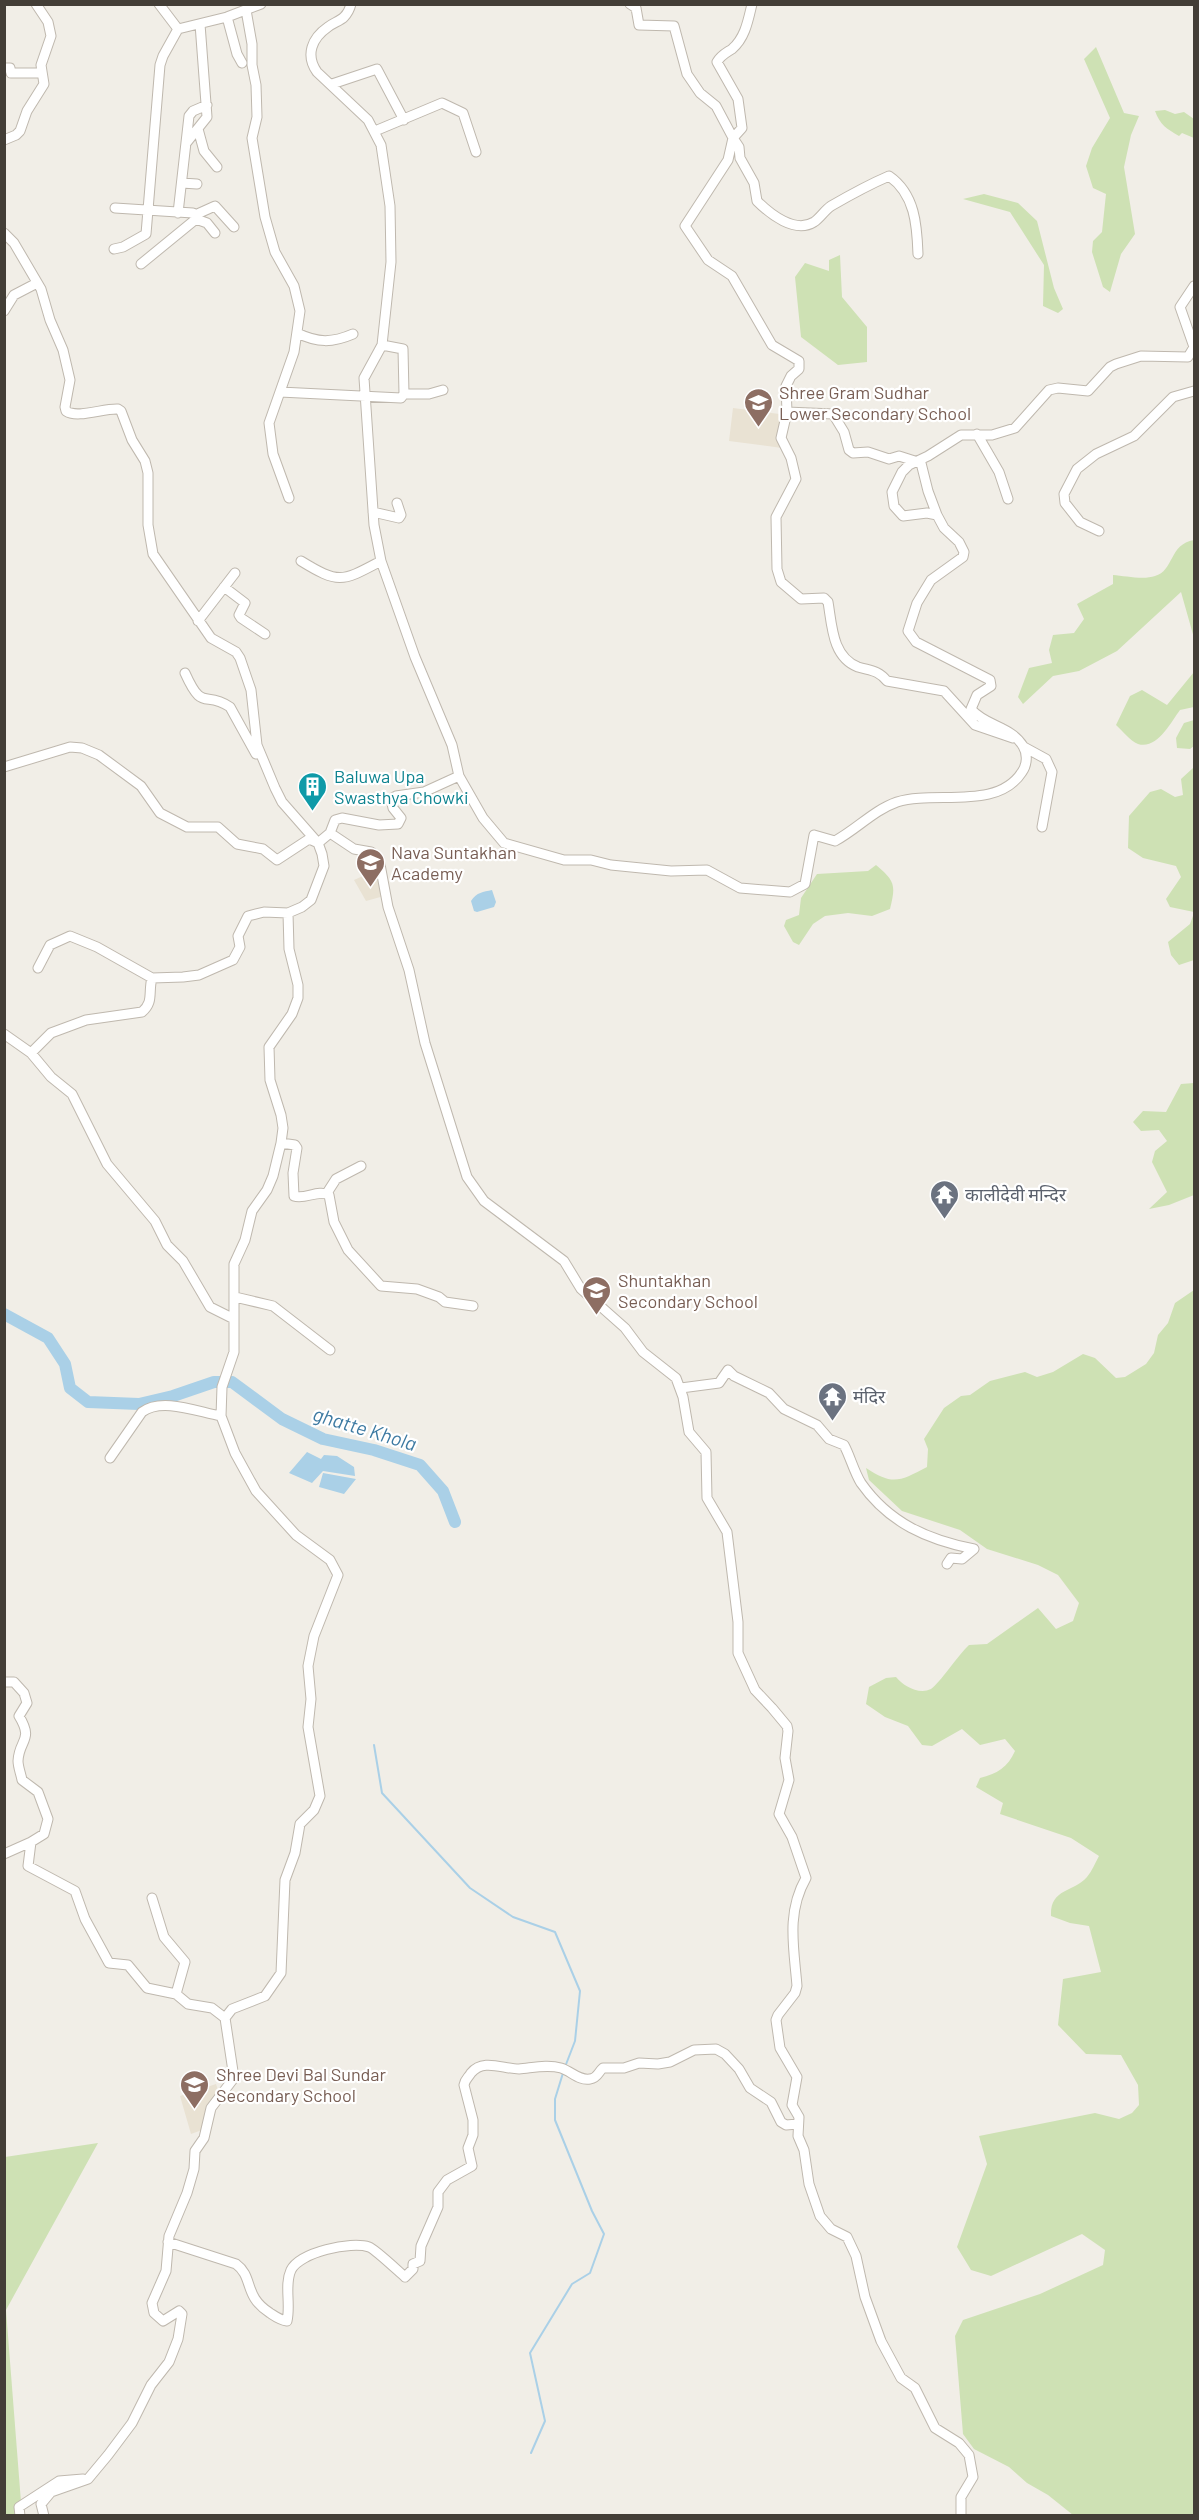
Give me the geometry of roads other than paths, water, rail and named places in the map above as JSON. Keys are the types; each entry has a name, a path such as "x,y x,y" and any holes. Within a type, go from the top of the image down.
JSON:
{"street":[{"path":"4,140 20,131 27,111 44,84 41,71 51,36 48,22 36,4"},
{"path":"159,4 178,29"},
{"path":"351,4 344,18 328,27 317,37 311,48 311,64 368,120 375,131 384,160 391,217 392,262 382,345 364,378 373,512 381,561 415,657 452,745 459,776 483,818 504,843 564,860 591,860 611,865 671,871 707,870 740,888 790,892 805,884 814,835 835,841 853,831 875,812 899,801 938,797 964,798 1004,789 1011,786 1024,769 1027,757 1021,744 1004,729 976,715 971,709 976,694 991,686 990,680 916,642 908,631 917,603 931,580 963,557 964,552 959,542 944,528 937,514 921,463 899,456 889,459 868,452 853,453 849,450 844,432 833,414 787,412"},
{"path":"630,4 636,8 639,25 674,26 687,74 700,93 716,106 739,147 740,158 754,183 757,201 792,226 802,226 813,222 828,208 865,186 889,176 896,181 911,204 917,223 918,254"},
{"path":"752,4 746,31 734,48 720,57 717,62 738,99 742,128 733,138 728,160 685,226 708,260 732,276 772,345 799,362 800,369 791,376 786,386 787,412 781,438 791,458 796,479 776,517 777,569 781,582 801,599 824,598 828,602 835,646 855,666 880,672 887,681 944,691 975,725 1021,744 1046,759 1052,772 1042,827"},
{"path":"114,249 123,247 146,234 160,65 178,29 227,17 253,7 252,65 256,85 257,117 253,132 254,148 266,217 275,252 290,277 300,311 294,352 270,417 276,465 289,498"},
{"path":"227,17 237,54 242,63"},
{"path":"187,142 207,117 200,24"},
{"path":"4,63 14,64 15,69 41,71"},
{"path":"4,68 10,68 10,73 41,71"},
{"path":"332,84 377,69 404,120"},
{"path":"375,131 442,103 463,113 476,152"},
{"path":"178,213 189,116 193,111 207,105"},
{"path":"198,129 204,151 217,166"},
{"path":"182,183 197,184"},
{"path":"141,264 196,217 215,206 234,227"},
{"path":"115,208 178,213 196,217 207,223 215,233"},
{"path":"4,233 14,243 43,295 50,320 66,359 70,380 66,411 77,415 106,409 118,408 121,411 132,440 145,461 148,473 148,525 153,554 198,621 217,643 236,652 240,658 251,690 257,744 282,802 318,843 324,866 311,900 302,907 288,913 264,912 248,916 238,936 240,947 238,954 234,960 220,967 191,976 152,978 97,947 70,936 50,945 38,968"},
{"path":"4,311 14,295 37,283"},
{"path":"937,514 903,516 899,514 894,506 892,492 902,472 961,435 992,435 1016,428 1049,390 1058,388 1088,391 1110,367 1141,356 1191,359 1194,347 1180,307 1194,286"},
{"path":"297,333 325,342 353,334"},
{"path":"280,392 364,398 401,398 404,394 404,349 382,345"},
{"path":"404,394 429,394 443,390"},
{"path":"1099,531 1080,522 1065,503 1064,494 1077,469 1096,454 1134,436 1173,397 1194,391"},
{"path":"977,434 999,472 1008,500"},
{"path":"373,512 399,518 401,514 397,503"},
{"path":"301,561 317,571 343,579 357,575 381,561"},
{"path":"198,621 235,573"},
{"path":"224,587 245,603 239,615 241,618 265,634"},
{"path":"185,673 196,695 204,700 224,702 230,706 270,776"},
{"path":"4,767 70,747 82,748 99,755 141,786 160,813 187,827 218,827 237,844 263,849 278,860 309,839 318,843"},
{"path":"318,843 330,833 335,820 342,818 379,825 398,824 401,818 393,808 391,799 396,796 424,792 459,776"},
{"path":"330,833 354,849 371,852 379,859 388,908 409,970 425,1043 467,1177 484,1201 564,1262 581,1289 625,1328 644,1352 676,1378 681,1388 689,1432 706,1452 707,1498 727,1532 738,1622 738,1653 755,1690 787,1726 789,1736 785,1758 789,1780 779,1814 792,1837 806,1878 797,1899 792,1923 797,1986 795,1993 778,2015 777,2020 780,2048 797,2077 792,2105 799,2117 798,2136 804,2150 809,2184 820,2216 831,2229 847,2237 856,2256 865,2297 881,2341 898,2373 915,2388 935,2428 959,2443 969,2455 973,2477 961,2497 961,2516"},
{"path":"44,2516 41,2504 46,2496 88,2479 132,2422 151,2385 169,2362 178,2339 182,2314 179,2311 164,2321 154,2313 152,2303 166,2271 168,2242 189,2188 195,2151 204,2138 211,2108 234,2078 225,2018 232,2008 265,1996 281,1973 285,1880 295,1853 300,1824 314,1810 320,1796 308,1727 311,1699 308,1666 314,1636 338,1575 330,1560 296,1535 256,1491 235,1453 221,1416 222,1388 234,1352 234,1264 245,1240 252,1212 270,1183 283,1128 270,1080 269,1047 292,1014 298,998 298,985 289,949 288,913"},
{"path":"31,1053 51,1033 87,1020 142,1012 152,1000 149,988 152,978"},
{"path":"4,1034 31,1053 51,1077 72,1094 107,1164 155,1221 167,1245 183,1261 210,1307 234,1319"},
{"path":"281,1143 295,1145 297,1148 293,1173 294,1196 300,1198 327,1193 336,1179 361,1166"},
{"path":"327,1193 330,1197 336,1227 348,1250 381,1286 417,1289 445,1302 473,1305"},
{"path":"234,1297 273,1306 330,1350"},
{"path":"681,1388 719,1383 728,1370 734,1376 769,1393 784,1408 817,1425 829,1438 844,1445 860,1481 903,1525 921,1534 974,1549 962,1559 951,1557 947,1564"},
{"path":"110,1458 142,1412 148,1407 168,1406 221,1416"},
{"path":"4,1682 14,1682 24,1693 27,1703 19,1716 26,1728 26,1738 18,1760 22,1780 38,1791 48,1819 44,1834 4,1854"},
{"path":"31,1842 28,1866 75,1891 85,1919 109,1963 128,1965 147,1988 176,1994 188,2004 212,2008 225,2018"},
{"path":"152,1898 164,1937 185,1962 176,1994"},
{"path":"168,2242 236,2264 243,2269 252,2298 258,2306 280,2320 287,2321 290,2301 289,2280 293,2266 304,2258 319,2252 347,2245 370,2247 405,2277 412,2270 413,2264 420,2261 421,2246 438,2207 438,2192 447,2180 472,2166 468,2148 473,2135 473,2120 464,2085 475,2069 483,2066 495,2065 515,2069 561,2068 584,2080 589,2080 596,2078 603,2068 624,2068 639,2063 658,2064 694,2050 716,2049 725,2054 739,2069 750,2088 771,2102 781,2122 786,2125 798,2124"},
{"path":"20,2516 19,2507 59,2481 88,2479"}],"water":[{"path":"492,890 496,902 494,907 474,911 471,901 473,898 480,893"},
{"path":"307,1452 321,1459 324,1455 337,1456 354,1467 355,1476 323,1471 312,1483 289,1473"},
{"path":"323,1473 356,1479 344,1494 319,1487"}],"waterway":[{"name":"ghatte Khola","path":"4,1314 48,1338 65,1364 70,1388 88,1402 139,1404 173,1396 214,1382 232,1382 282,1419 323,1439 374,1450 420,1465 443,1491 455,1522"},
{"path":"374,1745 382,1793 470,1888 513,1917 555,1932 580,1991 575,2041 565,2067"},
{"path":"531,2453 545,2421 530,2353 572,2284 590,2273 604,2234 592,2211 555,2120 555,2099 563,2073"}],"place":[{"name":"Shree Gram Sudhar Lower Secondary School","path":"758,428"},
{"name":"Baluwa Upa Swasthya Chowki","path":"313,812"},
{"name":"Nava Suntakhan Academy","path":"370,888"},
{"name":"कालीदेवी मन्दिर","path":"944,1220"},
{"name":"Shuntakhan Secondary School","path":"597,1316"},
{"name":"मंदिर","path":"832,1422"},
{"name":"Shree Devi Bal Sundar Secondary School","path":"195,2110"}]}
